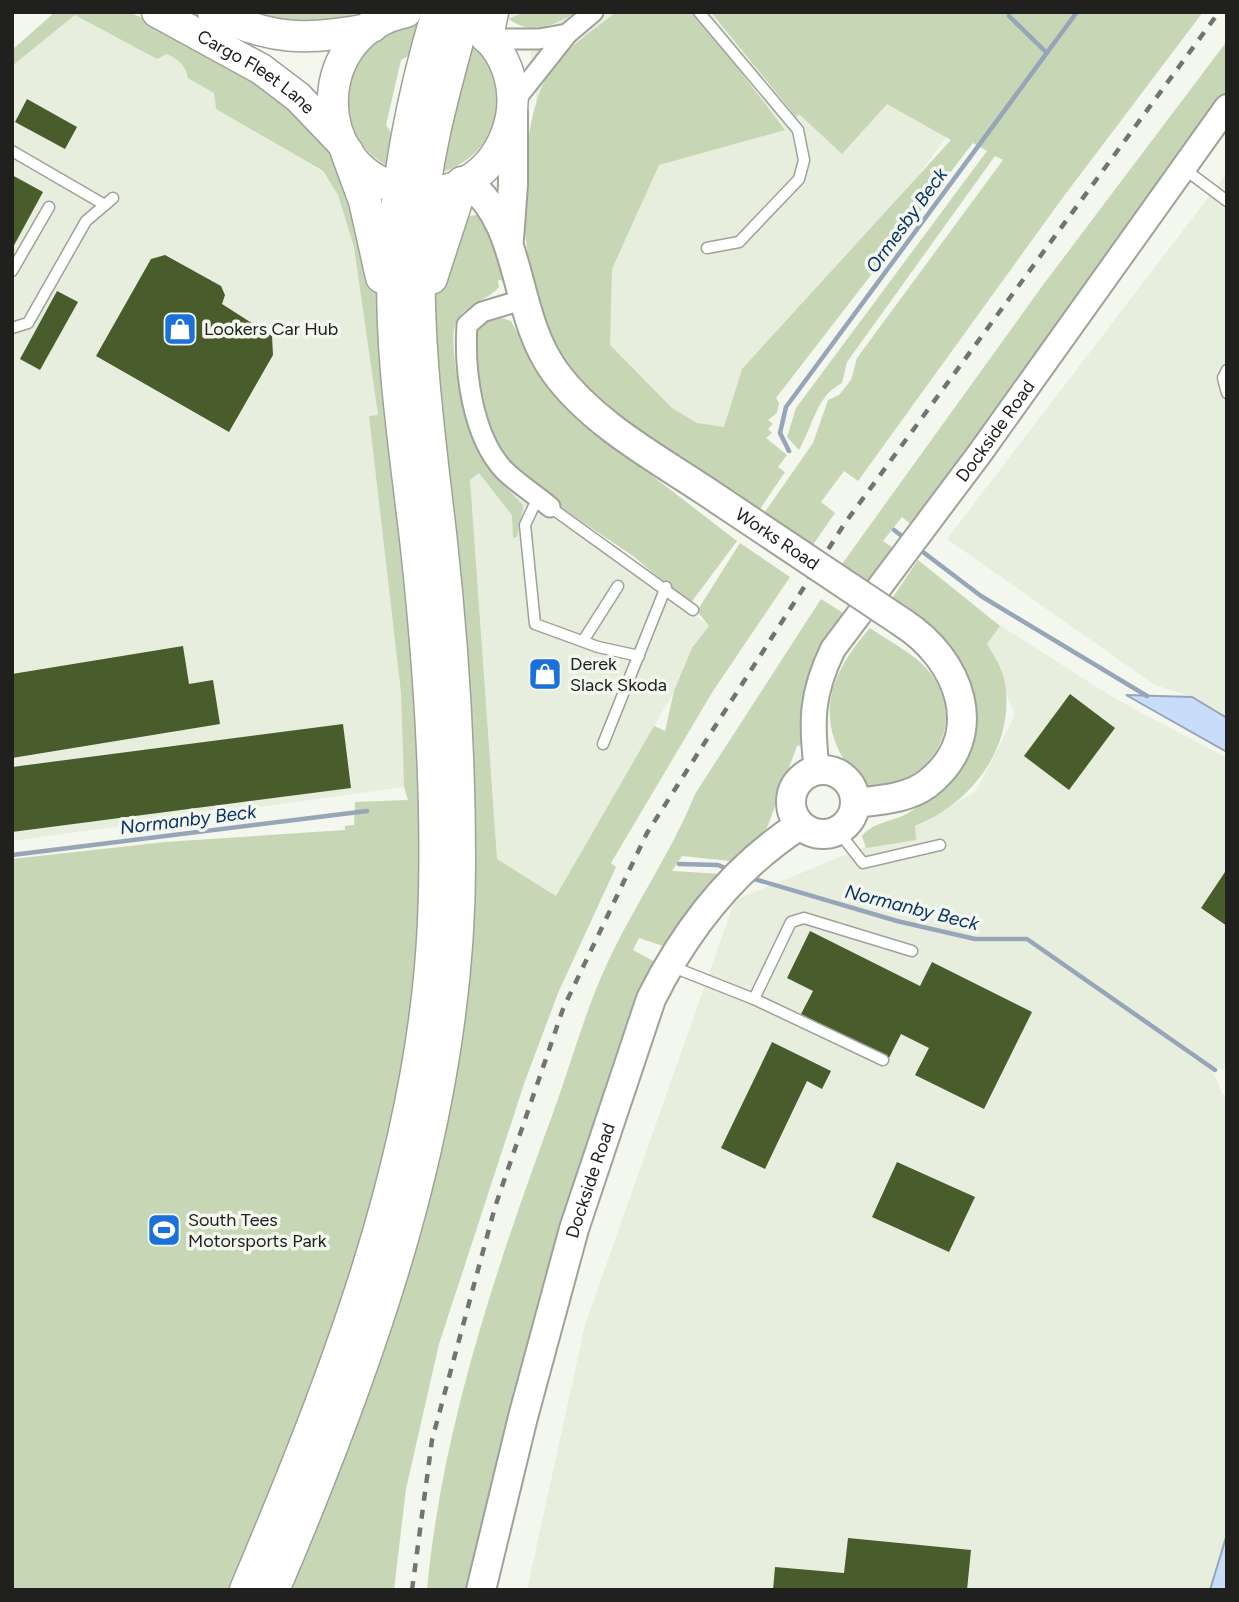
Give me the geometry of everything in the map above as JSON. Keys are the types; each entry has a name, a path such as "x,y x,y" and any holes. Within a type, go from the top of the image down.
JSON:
{"highway":[{"path":"246,1590 297,1468 363,1281 407,1119 424,1018 434,925 432,753 406,331 412,191 468,21"},
{"path":"273,1590 345,1413 373,1331 424,1154 445,1049 456,944 460,860 453,658 406,331 365,201 345,148"},
{"path":"406,331 464,182"}],"main road":[{"name":"Cargo Fleet Lane","path":"157,12 261,69 298,97 376,180 412,191"},
{"name":"Cargo Fleet Lane","path":"213,12 245,28 272,35 318,38 374,23"},
{"path":"345,148 333,114 334,82 346,53 374,23 406,12"},
{"path":"412,191 464,182 498,152 508,132 513,106 510,74 468,21"},
{"name":"Works Road","path":"513,106 513,185 509,239 522,300 535,339 555,372 574,393 617,429 903,623 934,648 948,665 958,685 961,703 955,746 945,765 927,785 903,796 855,803"},
{"name":"Works Road","path":"464,182 489,203 509,239"},
{"path":"817,771 839,775 849,784 855,803 852,817 838,831 816,834 800,825 792,807 794,787 803,778 817,771"},
{"name":"Dockside Road","path":"481,1590 523,1417 574,1229 642,1023 668,965 697,920 748,864 800,825"}],"street":[{"path":"513,106 567,34 593,12"},
{"path":"468,21 539,39 567,34"},
{"name":"Dockside Road","path":"817,771 813,713 817,682 833,649 980,453 1227,107"},
{"path":"522,300 482,312 474,318 467,326 465,353 472,404 485,437 502,468 544,502"}],"lane":[{"path":"699,12 798,130 804,160 799,179 739,242 707,248"},
{"path":"12,151 109,201 86,221 28,323 12,328"},
{"path":"1182,168 1224,197"},
{"path":"12,271 48,207"},
{"path":"1227,370 1223,378 1227,393"},
{"path":"639,656 583,641 535,624 525,525 544,502 666,587 693,610"},
{"path":"583,641 618,586"},
{"path":"603,744 666,587"},
{"path":"838,831 863,863 940,845"},
{"path":"754,999 791,922 797,919 912,951"},
{"path":"668,965 754,999 883,1060"}],"shaded area":[{"path":"506,12 1037,12 719,450 599,350 551,227 528,30 510,20"},
{"path":"75,15 157,59 167,54 178,59 189,78 214,93 216,109 323,172 338,195 354,247 378,415 369,416 401,693 404,787 12,841 12,66"},
{"path":"1227,173 1227,718 1192,697 1155,685 947,539"},
{"path":"497,458 538,497 716,631 698,650 556,896 496,859 462,466"},
{"path":"968,605 1114,698 1227,758 1227,1070 1211,1067 1222,1093 1227,1097 1227,1534 1210,1590 527,1590 585,1325 735,900 923,823 976,791 1015,715"}],"green space":[{"name":"South Tees Motorsports Park","path":"55,12 129,12 180,35 287,101 339,164 363,233 376,293 411,606 423,877 413,1005 403,1078 369,1219 334,1337 233,1590 12,1590 12,859 165,842 345,830 345,826 354,825 355,802 408,800 404,787 401,693 369,416 378,415 354,247 338,195 323,171 216,109 214,93 188,78 183,66 175,58 167,54 157,59 75,15 12,66 12,50"},
{"path":"228,12 360,12 325,22 294,24"},
{"path":"524,12 577,12 560,21 535,28 509,19"},
{"path":"616,12 695,12 785,130 659,165 612,269 610,345 672,408 697,423 724,427 742,369 951,140 887,104 842,154 799,114 796,117 711,12 1203,12 1061,200 858,481 844,471 821,502 835,513 808,552 760,519 813,443 828,400 839,395 851,380 857,358 1003,160 995,156 847,362 842,383 826,396 799,450 787,437 796,408 987,151 973,143 776,398 779,403 777,413 768,420 773,424 768,429 772,433 766,438 787,455 778,467 785,472 756,515 602,411 556,352 543,325 527,255 524,216 528,139 535,106 552,68 578,42"},
{"path":"420,25 415,52 401,60 386,125 395,139 389,167 367,150 354,130 348,108 350,85 358,64 373,46 394,32"},
{"path":"467,40 482,57 492,75 496,114 490,132 480,148 464,162 443,172 440,169"},
{"path":"1227,41 1227,93 914,527 902,517 883,541 896,550 867,592 837,571 1043,285"},
{"path":"477,215 488,219 505,281 498,280 499,287 463,312 455,325 458,384 475,440 495,473 523,505 517,537 513,538 512,515 479,473 470,480 497,859 556,896 654,726 665,731 674,691 692,648 709,626 697,611 740,543 790,577 713,691 611,863 616,867 558,993 525,1081 439,1344 406,1489 394,1590 285,1590 428,1179 433,309 439,266 459,217"},
{"path":"502,318 511,321 549,390 581,421 737,541 690,604 633,556 541,494 501,457 487,415 474,349 478,330 487,322"},
{"path":"918,560 1000,626 987,644 1005,683 1003,729 996,750 971,788 936,816 915,826 916,840 866,848 862,836 867,831 910,812 932,795 954,766 972,730 889,603"},
{"path":"821,599 848,616 808,681 801,745 797,746 767,828 735,864 730,861 682,856 672,871 723,874 669,948 639,938 633,950 655,962 657,968 470,1590 427,1590 445,1468 475,1348 492,1288 596,990 695,794"},
{"path":"870,628 913,656 928,670 943,699 946,719 942,738 933,755 920,769 903,779 883,785 862,785 846,764 836,744 831,724 830,705 834,686 842,667"}],"water":[{"path":"1126,695 1192,697 1227,718 1227,752"},
{"path":"1227,1534 1227,1590 1210,1590"}],"building":[{"path":"27,99 77,127 65,149 15,122"},
{"path":"12,175 43,192 12,249"},
{"path":"165,255 221,286 225,295 222,304 272,336 273,355 229,432 96,356 151,259"},
{"path":"57,291 78,302 40,370 20,359"},
{"path":"183,646 189,684 213,680 220,724 12,758 12,674"},
{"path":"1070,694 1115,728 1069,790 1024,756"},
{"path":"343,724 351,788 12,832 12,767"},
{"path":"1227,869 1227,926 1201,908"},
{"path":"810,931 920,986 932,962 1032,1012 984,1109 915,1075 929,1048 901,1034 889,1058 801,1014 813,991 787,978"},
{"path":"772,1042 831,1071 822,1089 807,1081 765,1169 721,1148"},
{"path":"897,1162 975,1197 949,1252 872,1217"},
{"path":"848,1538 971,1550 967,1590 773,1590 775,1567 844,1573"}],"waterway":[{"name":"Ormesby Beck","path":"789,451 780,433 786,407 1077,12"},
{"path":"1009,16 1047,53"},
{"name":"Ormesby Beck","path":"894,530 907,540"},
{"name":"Ormesby Beck","path":"919,549 981,596 1147,696"},
{"name":"Normanby Beck","path":"12,855 367,811"},
{"name":"Normanby Beck","path":"679,864 718,865 730,870"},
{"name":"Normanby Beck","path":"751,878 897,921 975,939 1027,939 1215,1070"}],"railway":[{"path":"412,1590 432,1440 495,1207 563,1009 647,833 845,523 1219,12"}],"place":[{"name":"Lookers Car Hub","path":"180,329"},
{"name":"Derek Slack Skoda","path":"545,674"},
{"name":"South Tees Motorsports Park","path":"164,1230"}]}
